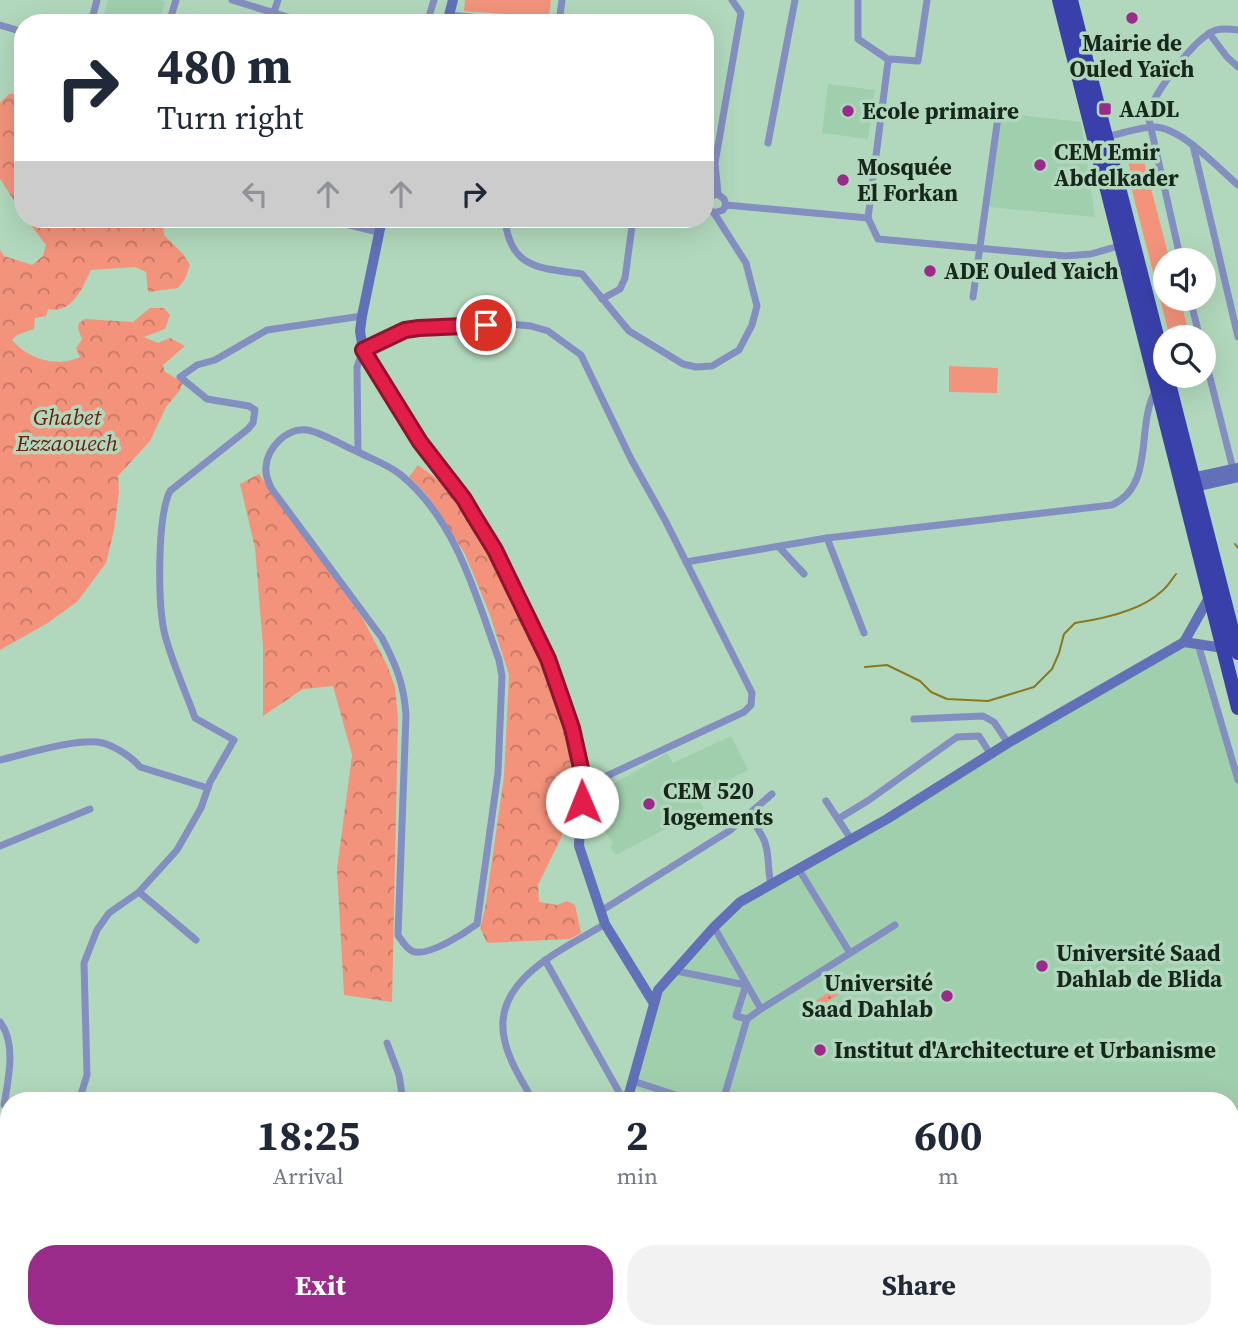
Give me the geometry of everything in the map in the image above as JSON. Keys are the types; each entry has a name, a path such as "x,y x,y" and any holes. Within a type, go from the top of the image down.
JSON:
{"highway":[{"path":"1059,0 1153,336"},
{"path":"1071,0 1105,137 1127,243"},
{"path":"1167,388 1238,653"},
{"path":"1167,388 1210,596 1238,708"}],"street":[{"path":"232,0 277,14"},
{"path":"274,13 278,0"},
{"path":"726,205 718,194 715,163 741,13 732,0"},
{"path":"768,143 795,0"},
{"path":"858,0 858,39 889,60 918,61 926,0"},
{"path":"1178,248 1148,115 1158,93 1184,58 1209,33 1224,29 1238,30"},
{"path":"1209,33 1238,67"},
{"path":"889,60 868,218 878,239 1077,256 1127,243"},
{"path":"972,297 998,117"},
{"path":"1105,137 1151,127 1166,129 1192,145 1238,185"},
{"path":"1192,145 1238,337"},
{"path":"714,195 718,194"},
{"path":"726,205 868,218"},
{"path":"507,228 511,247 522,260 540,268 582,274 629,331 683,364 712,366 739,350 752,325 757,306 746,263 714,213 723,210 726,205"},
{"path":"356,228 378,233"},
{"path":"379,228 362,316 360,331 363,350 420,442 464,499 495,550 548,659 572,728 585,786 579,846 605,924 653,1002"},
{"path":"602,299 620,289 625,278 632,228"},
{"path":"82,1092 88,1075 84,963 96,930 109,913 139,892 177,850 234,740 195,718 164,631 160,577 163,518 170,491 248,429 253,423 255,410 249,406 207,399 180,377 197,365 215,360 267,330 362,316"},
{"path":"358,452 357,368 363,350 405,330 509,324 531,326 548,331 581,355 631,459 752,692 751,705 744,712 585,786"},
{"path":"686,562 827,538 1112,505 1128,494 1136,479 1143,454 1150,400 1159,388"},
{"path":"1193,482 1236,471 1213,388"},
{"path":"307,430 358,452 399,474 425,498 465,566 499,660 502,676 498,773 477,924 467,932 422,953 414,953 398,935 406,715 404,690 396,665 382,638 271,488 265,470 272,448 283,437 294,432 307,430"},
{"path":"827,538 864,633"},
{"path":"779,547 804,573"},
{"path":"629,1092 658,990 740,902 1184,642 1210,596"},
{"path":"1184,642 1223,648"},
{"path":"1198,644 1238,780"},
{"path":"914,719 983,716 994,722 1008,743"},
{"path":"838,818 869,800 957,737 979,736 991,755"},
{"path":"0,760 74,744 103,743 133,759 140,767 208,788"},
{"path":"601,911 729,831 772,794"},
{"path":"826,801 851,839"},
{"path":"0,846 90,809"},
{"path":"749,816 765,841 771,884"},
{"path":"798,868 850,953"},
{"path":"139,892 196,940"},
{"path":"528,1092 513,1065 504,1040 503,1017 507,1001 514,988 545,960 605,924"},
{"path":"726,1092 747,1019 895,925"},
{"path":"714,927 761,1009"},
{"path":"545,960 621,1092"},
{"path":"676,971 747,985"},
{"path":"747,985 736,1016 747,1019"},
{"path":"0,1022 9,1041 5,1092"},
{"path":"387,1043 399,1075 402,1092"},
{"path":"633,1082 665,1092"}],"shaded area":[{"path":"108,0 165,2 162,14 104,14"},
{"name":"Ecole primaire","path":"828,84 875,90 868,139 822,133"},
{"name":"CEM Emir Abdelkader","path":"1011,114 1081,122 1095,217 989,207 998,123"},
{"name":"Université Saad Dahlab de Blida","path":"1183,642 1198,644 1238,780 1238,1092 644,1092 631,1088 653,1002 740,902"},
{"name":"CEM 520 logements","path":"731,736 748,770 698,797 704,809 616,855 610,847 613,843 599,824 594,807 597,806 595,801 603,798 603,790 667,753 673,763"}],"green space":[{"path":"465,0 551,0 549,14 464,11"},
{"path":"9,94 14,94 14,200 0,179 0,103"},
{"path":"1141,150 1167,248 1153,248 1153,272 1131,187 1134,185 1126,154"},
{"name":"Ghabet Ezzaouech","path":"33,228 164,228 164,235 190,265 178,288 148,292 146,272 135,267 91,270 80,292 70,304 56,310 48,309 46,316 35,318 34,329 17,335 12,340 34,357 62,362 80,357 76,348 82,339 78,329 79,323 85,319 133,322 150,308 164,308 170,315 165,329 144,337 158,343 170,338 185,346 163,365 165,372 183,382 166,407 150,441 118,476 119,492 114,530 106,563 77,602 46,624 0,650 0,250 4,256 32,265 43,256 46,245"},
{"path":"1163,311 1183,311 1187,325 1167,325"},
{"path":"949,366 998,368 997,393 949,392"},
{"path":"418,465 445,485 477,528 503,572 549,674 563,716 570,751 572,803 561,838 538,885 539,902 557,905 567,901 575,905 581,933 570,939 487,943 480,928 504,776 509,675 489,612 465,554 427,495 409,477"},
{"path":"259,474 363,619 387,665 395,687 398,719 392,1002 344,995 337,869 352,755 333,686 303,689 263,716 263,647 255,548 240,484"},
{"path":"841,984 845,990 809,1014 805,1008"}],"waterway":[{"path":"1235,544 1238,548"},
{"path":"865,667 887,665 920,681 931,692 947,699 988,701 1034,687 1052,669 1064,634 1075,623 1109,616 1144,603 1164,589 1176,574"}],"place":[{"name":"Mairie de Ouled Yaïch","path":"1132,18"},
{"name":"AADL","path":"1105,109"},
{"name":"Ecole primaire","path":"848,111"},
{"name":"CEM Emir Abdelkader","path":"1040,165"},
{"name":"Mosquée El Forkan","path":"843,180"},
{"name":"ADE Ouled Yaich","path":"930,271"},
{"name":"CEM 520 logements","path":"649,804"},
{"name":"Université Saad Dahlab de Blida","path":"1042,966"},
{"name":"Université Saad Dahlab","path":"947,996"},
{"name":"Institut d'Architecture et Urbanisme","path":"820,1050"}],"route":[{"path":"486,325 405,330 363,350 420,442 464,499 495,550 548,659 572,728 585,786 582,802"}]}
